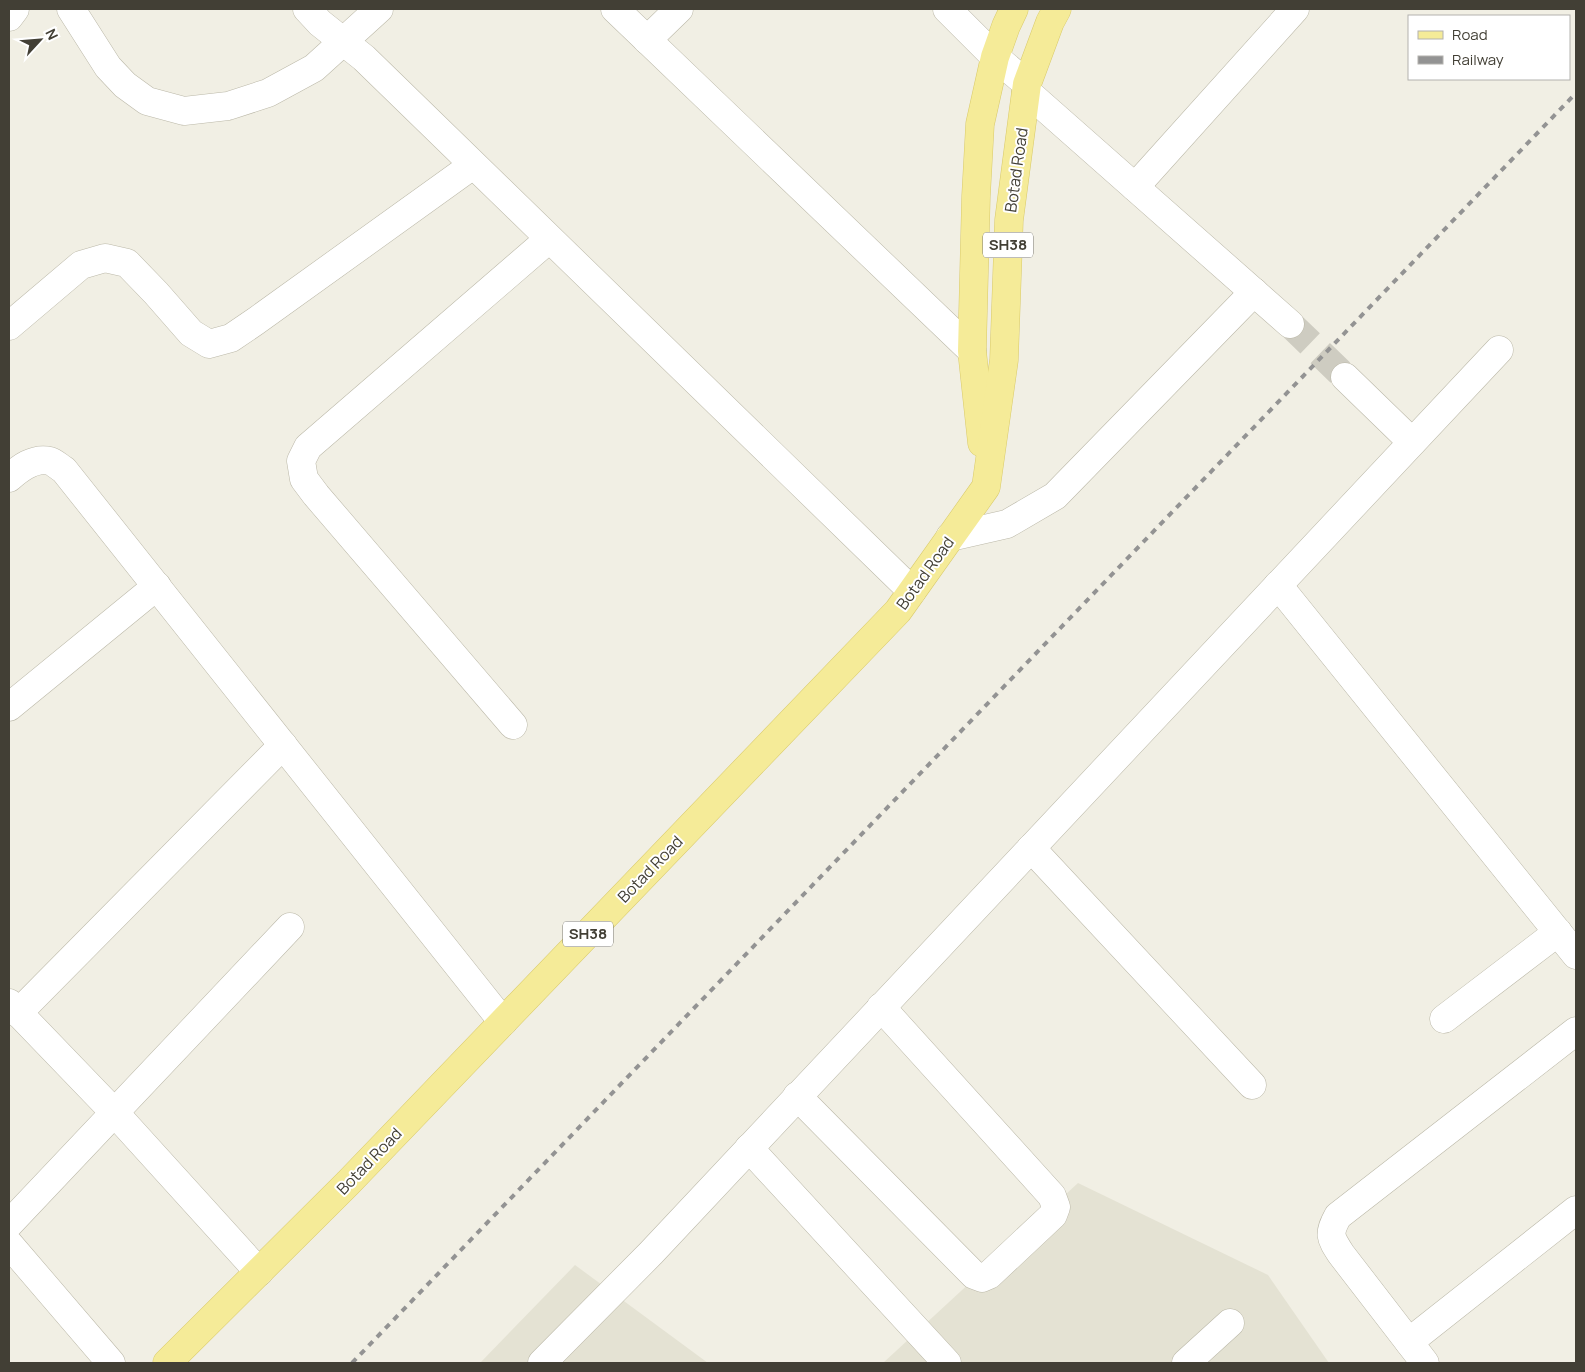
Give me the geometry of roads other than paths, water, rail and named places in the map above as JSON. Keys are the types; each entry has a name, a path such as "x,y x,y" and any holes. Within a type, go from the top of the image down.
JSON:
{"main road":[{"name":"SH38","path":"986,487 972,351 980,124 995,57 1014,9"},
{"name":"Botad Road","path":"167,1363 348,1184 898,611 986,487 1004,360 1009,220 1027,88 1050,22 1057,9"}],"street":[{"path":"9,17 15,9"},
{"path":"71,9 108,67 125,85 147,101 184,111 228,106 268,93 314,68 379,9"},
{"path":"307,9 343,42 364,58 912,591"},
{"path":"615,9 972,351"},
{"path":"647,40 679,9"},
{"path":"947,9 1027,88 1135,187 1290,324"},
{"path":"1135,187 1296,9"},
{"path":"9,326 81,265 105,258 126,263 192,333 209,344 231,338 472,165"},
{"path":"513,725 316,496 304,479 301,461 308,447 550,239"},
{"path":"950,537 1007,524 1055,496 1254,292"},
{"path":"542,1363 651,1253 1499,350"},
{"path":"1345,377 1412,442"},
{"path":"9,478 36,460 51,461 64,470 503,1022"},
{"path":"1278,585 1576,955"},
{"path":"9,707 157,586"},
{"path":"259,1272 114,1112 14,1008 283,745"},
{"path":"1031,848 1252,1085"},
{"path":"9,1224 290,927"},
{"path":"1444,1019 1558,932"},
{"path":"797,1096 974,1275 982,1278 989,1275 1053,1215 1056,1207 1052,1196 881,1007"},
{"path":"1425,1363 1341,1254 1331,1239 1332,1227 1338,1216 1576,1031"},
{"path":"749,1148 947,1363"},
{"path":"1409,1342 1576,1210"},
{"path":"9,1244 111,1363"},
{"path":"1186,1363 1230,1323"}],"tunnel":[{"path":"1290,324 1345,377"}],"railway":[{"path":"352,1363 1576,93"}]}
